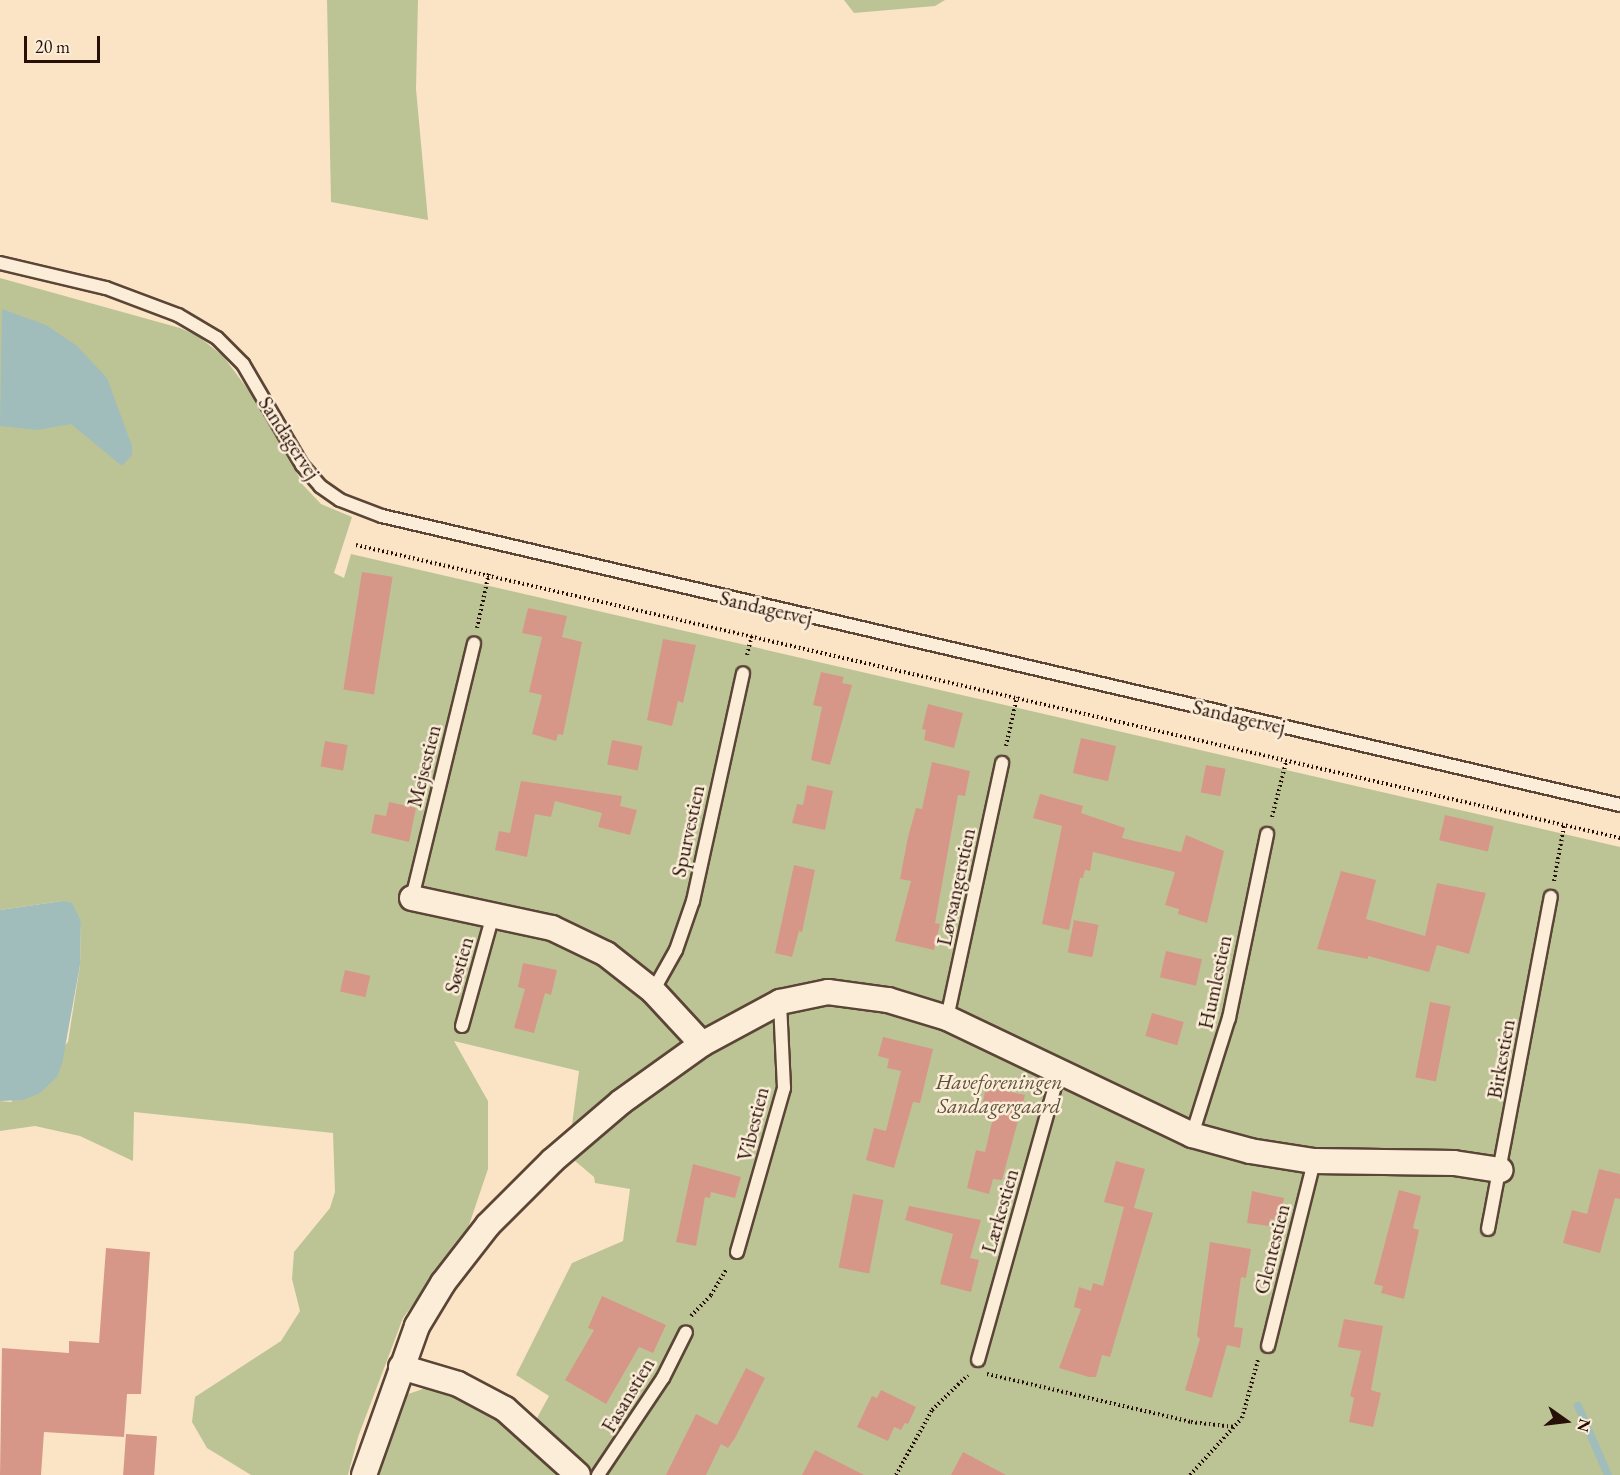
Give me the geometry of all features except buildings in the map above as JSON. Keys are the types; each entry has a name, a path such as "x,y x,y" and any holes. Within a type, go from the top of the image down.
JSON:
{"street":[{"path":"412,898 552,928 606,954 653,991 702,1044"},
{"path":"364,1475 417,1326 443,1283 488,1225 552,1161 612,1110 702,1044 780,1002 828,992 888,1000 947,1018 1192,1135 1250,1151 1314,1161 1454,1163 1500,1170"},
{"path":"401,1367 458,1384 506,1409 578,1475"}],"lane":[{"name":"Sandagervej","path":"0,263 106,288 178,315 217,338 243,364 302,465 320,486 340,500 382,516 1620,805"},
{"name":"Mejsestien","path":"412,898 474,643"},
{"name":"Spurvestien","path":"653,991 676,950 693,902 743,673"},
{"name":"Løvsangerstien","path":"947,1018 1002,763"},
{"name":"Humlestien","path":"1192,1135 1229,1018 1268,834"},
{"name":"Birkestien","path":"1488,1229 1551,897"},
{"name":"Søstien","path":"462,1026 493,915"},
{"name":"Vibestien","path":"737,1252 784,1088 780,1002"},
{"name":"Lærkestien","path":"975,1366 1059,1072"},
{"name":"Glentestien","path":"1268,1346 1314,1161"},
{"name":"Fasanstien","path":"598,1475 663,1378 686,1332"}],"path":[{"path":"356,545 489,573 1286,762 1620,838"},
{"path":"474,643 489,573"},
{"path":"1002,763 1017,697"},
{"path":"1268,834 1286,762"},
{"path":"1551,897 1564,826"},
{"path":"686,1332 694,1309 711,1295 737,1252"},
{"path":"1190,1475 1242,1418 1262,1345 1268,1346"},
{"path":"896,1475 932,1410 975,1366 1191,1422 1235,1427"}],"green space":[{"path":"327,0 418,0 416,89 428,220 331,202"},
{"path":"844,0 945,0 935,6 854,13"},
{"name":"Haveforeningen Sandagergaard","path":"0,278 180,328 198,336 223,356 267,415 303,485 321,504 352,517 334,573 344,578 351,554 1620,847 1620,1475 373,1475 402,1396 432,1386 483,1407 525,1440 549,1396 516,1375 572,1263 623,1241 630,1189 595,1183 594,1177 568,1155 579,1071 454,1041 488,1101 488,1169 467,1231 403,1318 358,1437 348,1475 251,1475 207,1448 192,1422 195,1397 281,1341 300,1311 292,1279 294,1252 330,1208 335,1192 333,1133 134,1112 133,1161 80,1136 35,1126 0,1131 0,1101 11,1102 68,1042 80,965 81,921 62,901 0,910"}],"water":[{"path":"2,309 46,325 77,346 107,378 132,446 132,455 122,466 71,424 37,430 0,426"},
{"path":"62,901 72,903 81,921 80,965 62,1064 57,1077 40,1093 23,1100 0,1101 0,910"}],"waterway":[{"path":"1578,1406 1608,1475"}]}
